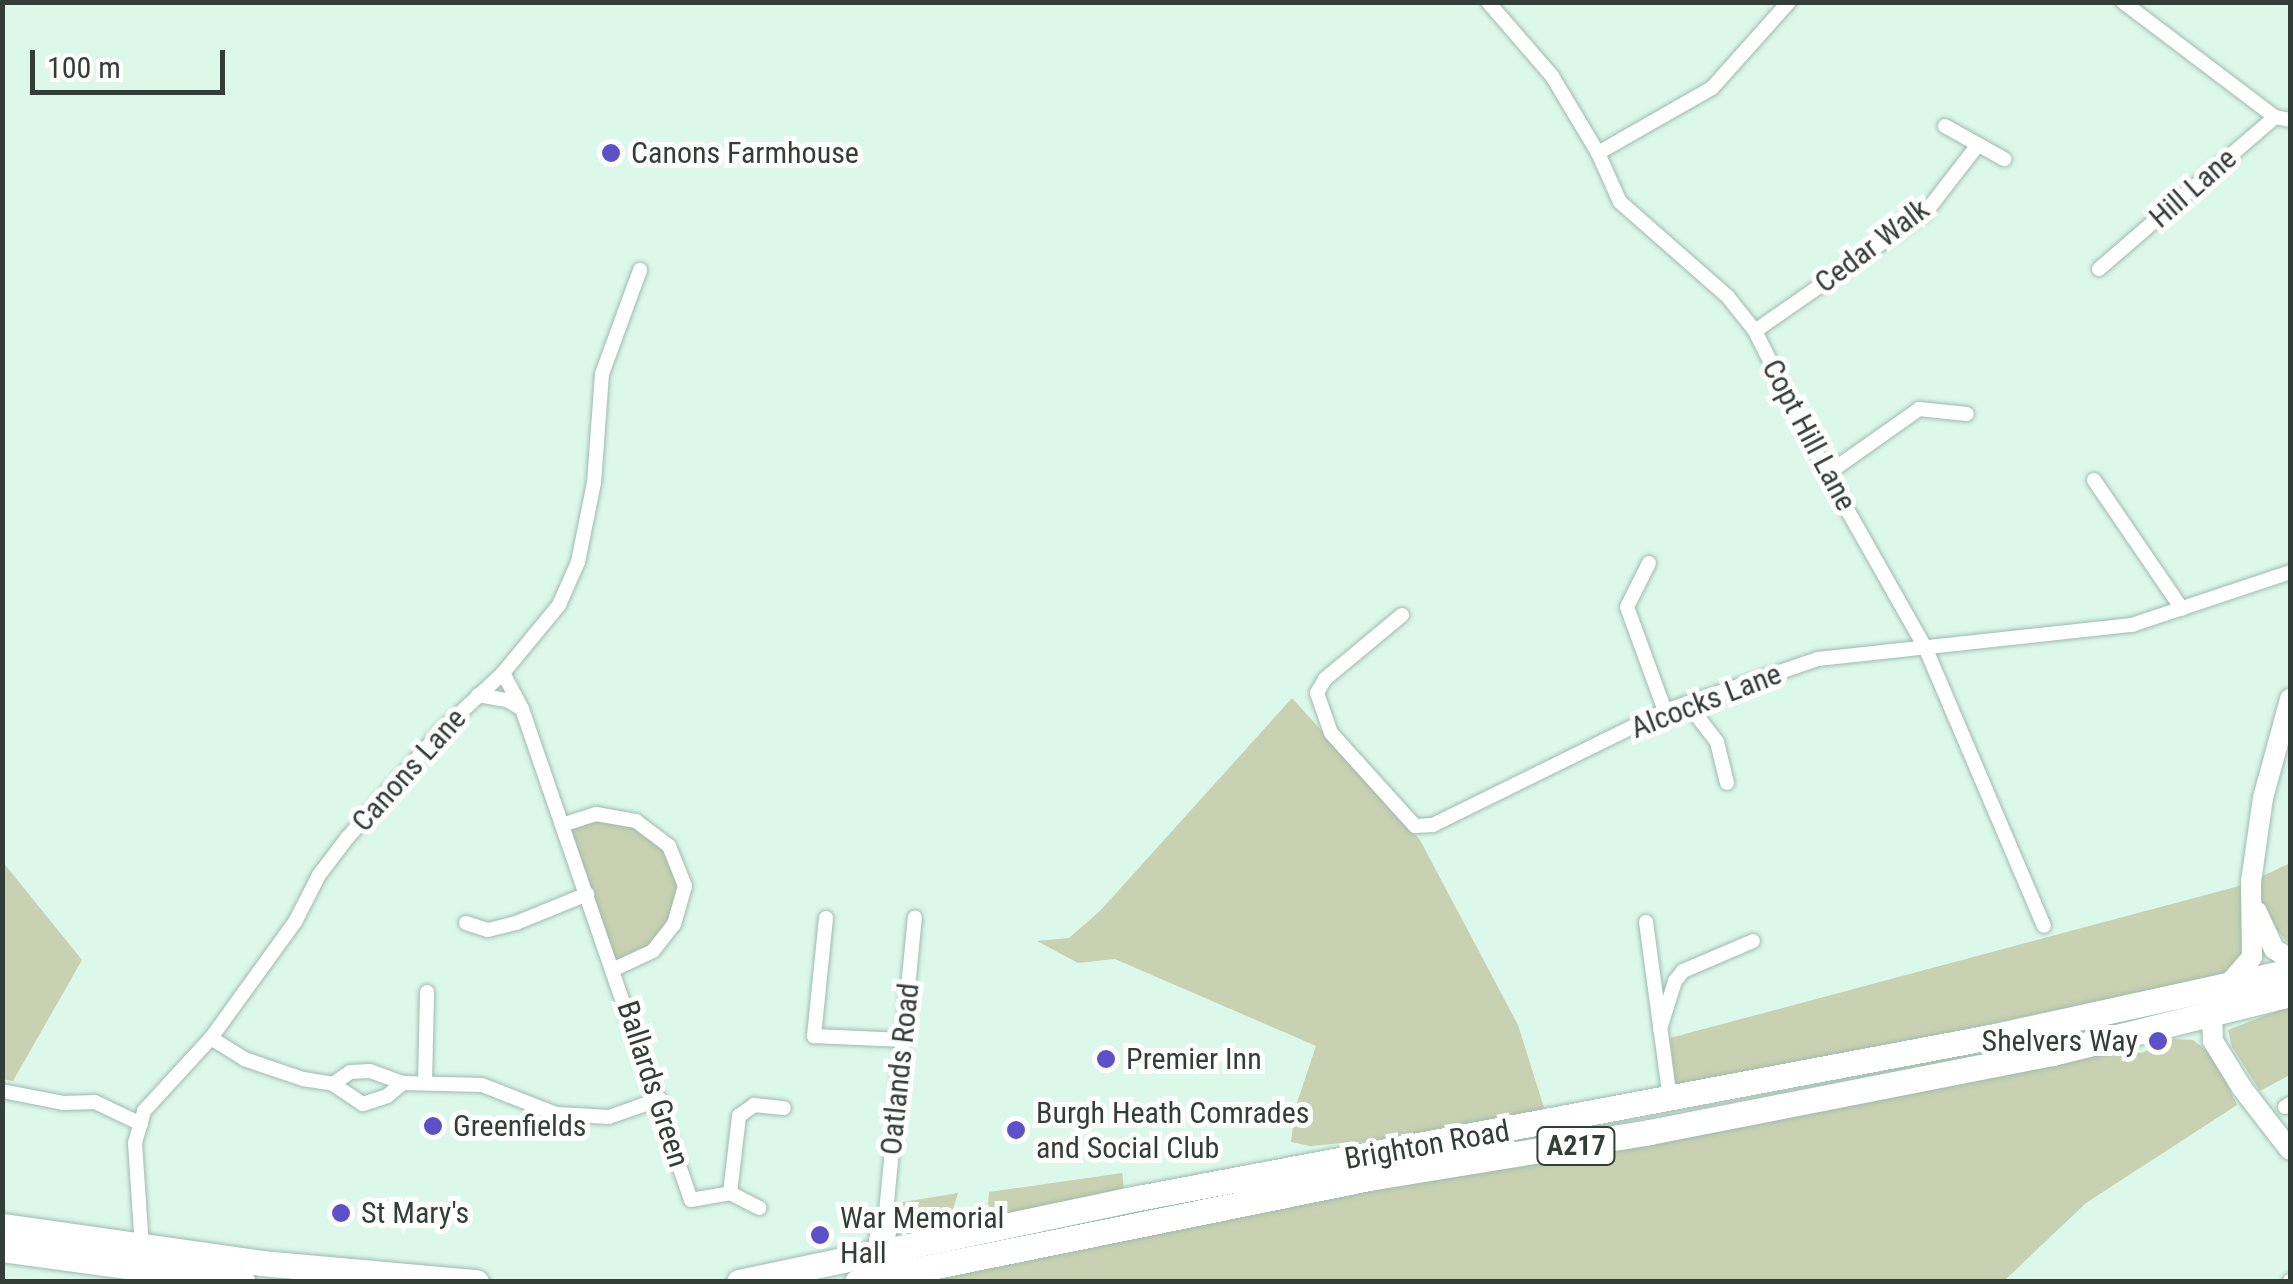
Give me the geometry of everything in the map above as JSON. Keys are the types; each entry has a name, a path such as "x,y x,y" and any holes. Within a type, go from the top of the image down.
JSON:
{"highway":[{"name":"Brighton Road","path":"857,1282 1369,1178 1649,1132 2032,1057 2225,988 2290,971"},
{"name":"Brighton Road","path":"745,1281 1158,1195 2163,1012 2212,1013 2290,994"},
{"path":"885,1222 884,1252 904,1272"},
{"path":"885,1222 892,1235 926,1243"},
{"path":"2,1226 243,1282"},
{"path":"2,1249 476,1282"}],"street":[{"name":"Copt Hill Lane","path":"1488,2 1552,76 1598,153 1620,202 1728,297 1754,331 1827,474 1925,647 2044,926"},
{"path":"1598,153 1712,88 1789,2"},
{"path":"2123,2 2283,119"},
{"name":"Hill Lane","path":"2099,269 2283,119"},
{"path":"1946,126 2004,159"},
{"name":"Cedar Walk","path":"1754,331 1926,212 1977,146"},
{"name":"Canons Lane","path":"141,1124 144,1112 212,1038 295,922 318,875 348,837 478,695 503,674 559,605 578,562 594,483 602,374 640,270"},
{"path":"1827,474 1920,409 1966,414"},
{"path":"2094,480 2182,609"},
{"path":"1649,563 1627,607 1665,712"},
{"name":"Alcocks Lane","path":"1402,616 1325,679 1316,693 1331,733 1415,826 1433,826 1686,702 1818,660 2132,624 2290,572"},
{"name":"Ballards Green","path":"503,674 522,708 660,1099 691,1200 730,1193"},
{"path":"478,695 506,700 522,708"},
{"path":"2225,988 2252,957 2251,896 2263,798 2290,699"},
{"path":"1686,702 1717,742 1727,783"},
{"name":"Ballards Green","path":"562,824 596,814 636,821 669,846 685,886 674,924 654,951 614,969"},
{"path":"466,922 488,930 587,894"},
{"path":"2251,896 2270,942 2290,959"},
{"name":"Oatlands Road","path":"885,1222 915,917"},
{"path":"826,918 814,1036 904,1040"},
{"path":"1646,922 1670,1100"},
{"path":"1659,1035 1683,971 1753,941"},
{"path":"425,1084 427,992"},
{"path":"2163,1012 2202,1029 2213,1040 2242,1088 2290,1150"},
{"path":"2212,1013 2213,1040"},
{"path":"212,1038 244,1059 333,1084 363,1104 387,1096 404,1083"},
{"path":"333,1084 350,1072 370,1071 404,1083 482,1085 556,1114 609,1118 660,1099"},
{"path":"2,1091 64,1102 95,1102 141,1124 135,1144 140,1259"},
{"path":"759,1208 730,1193 740,1116 754,1105 784,1108"}],"green space":[{"path":"1292,698 1420,840 1518,1025 1546,1114 1454,1133 1310,1146 1291,1142 1295,1109 1316,1046 1115,959 1078,963 1037,941 1069,938 1100,911"},
{"path":"596,814 636,821 669,846 685,886 653,951 614,969 562,825"},
{"path":"2,861 82,960 13,1081 2,1079"},
{"path":"2290,863 2290,946 2270,921 2259,895 2259,878"},
{"path":"2243,885 2243,960 2230,974 1676,1089 1670,1038"},
{"path":"2290,1006 2290,1075 2260,1091 2232,1047 2228,1030"},
{"path":"2174,1039 2193,1040 2215,1057 2237,1105 2086,1203 2004,1281 925,1282 1291,1203 2126,1048 2141,1053"},
{"path":"1122,1173 1124,1187 1114,1198 999,1222 988,1204 989,1192"},
{"path":"958,1193 948,1226 897,1226 892,1220 892,1204"}],"place":[{"name":"Canons Farmhouse","path":"611,153"},
{"name":"Shelvers Way","path":"2158,1041"},
{"name":"Premier Inn","path":"1106,1059"},
{"name":"Greenfields","path":"433,1126"},
{"name":"Burgh Heath Comrades and Social Club","path":"1016,1130"},
{"name":"St Mary's","path":"341,1213"},
{"name":"War Memorial Hall","path":"820,1235"}]}
